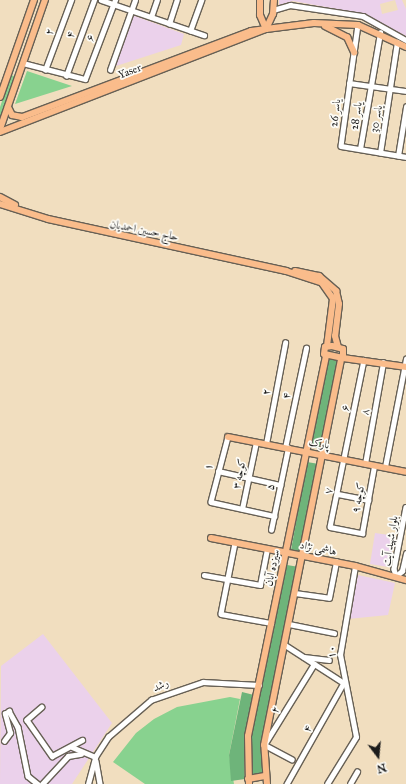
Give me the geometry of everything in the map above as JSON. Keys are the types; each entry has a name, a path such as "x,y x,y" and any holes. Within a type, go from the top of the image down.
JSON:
{"main road":[{"path":"0,97 34,0"},
{"path":"0,131 45,0"},
{"path":"260,0 260,8 266,29"},
{"path":"266,29 273,10 274,0"},
{"path":"260,8 267,13 273,10"},
{"path":"314,23 339,30 354,52"},
{"name":"Yaser","path":"0,131 266,29 314,23 358,25 380,33 406,47"},
{"path":"13,60 23,63"},
{"name":"Yaser","path":"8,107 12,115 22,117 122,83"},
{"path":"0,197 26,212"},
{"name":"حاج حسین احمدیان","path":"0,204 102,232 286,271 319,276 336,291 340,304 335,336 338,347"},
{"name":"حاج حسین احمدیان","path":"286,271 322,283 330,291 333,307 327,346 323,351 326,356"},
{"path":"267,784 265,776 264,745 343,356 338,347 327,346"},
{"path":"326,356 355,357 405,367"},
{"name":"سیزده آبان","path":"249,782 246,750 326,356"},
{"name":"پارک","path":"228,437 406,472"},
{"name":"هاشمی نژاد","path":"211,538 355,566 396,576 406,580"},
{"name":"هاشمی نژاد","path":"396,576 406,575"},
{"path":"249,782 265,776"}],"street":[{"name":"۲","path":"45,70 71,0"},
{"name":"۴","path":"66,76 94,0"},
{"path":"101,0 114,2 169,24 204,35"},
{"path":"110,70 135,0"},
{"path":"151,17 157,0"},
{"path":"169,24 177,0"},
{"path":"190,31 201,0"},
{"name":"۶","path":"66,76 85,79 114,2"},
{"path":"273,10 290,5 363,16 406,40"},
{"name":"یاسر 26","path":"358,25 341,146 360,150"},
{"name":"یاسر 28","path":"360,150 380,33"},
{"name":"یاسر 30","path":"380,153 397,42"},
{"path":"23,63 66,76"},
{"path":"349,83 406,91"},
{"path":"398,156 406,107"},
{"path":"360,150 406,158"},
{"name":"۲","path":"266,444 285,343"},
{"name":"۴","path":"286,448 306,348"},
{"name":"۶","path":"346,460 364,359"},
{"path":"385,467 406,359"},
{"name":"۸","path":"365,464 383,363"},
{"name":"۱","path":"228,437 211,502 242,510"},
{"name":"کوچه ۳","path":"242,510 256,442"},
{"name":"۵","path":"271,530 286,448"},
{"name":"۷","path":"346,460 330,527 362,533"},
{"name":"کوچه ۹","path":"362,533 374,466"},
{"path":"218,471 280,485"},
{"path":"338,494 368,500"},
{"name":"بلوار شهید آیت","path":"406,508 394,569 396,576 402,571 406,552"},
{"path":"242,510 274,516"},
{"path":"235,543 221,614 272,623"},
{"path":"204,575 260,585 267,549"},
{"path":"295,593 329,598 336,562"},
{"name":"۱۰","path":"328,784 356,737 344,683 342,636 355,566"},
{"name":"۱۰","path":"289,624 334,634"},
{"path":"285,645 344,683"},
{"path":"302,656 329,660"},
{"name":"۲","path":"264,745 314,664"},
{"name":"رشد","path":"95,757 128,717 176,689 210,682 259,685"},
{"name":"۴","path":"287,784 344,683"},
{"path":"42,707 27,720 32,731 52,756 72,747 82,740"},
{"path":"4,741 10,733 5,714 9,710 18,727 28,776 38,784"},
{"path":"264,745 292,760"},
{"path":"72,747 81,754"},
{"path":"42,784 68,756 81,754 95,757"},
{"path":"88,784 95,757"},
{"path":"95,757 100,784"},
{"path":"350,784 357,772"}],"shaded area":[{"path":"279,0 395,0 402,0 406,9 406,36 364,14 293,1 279,5","holes":["395,0 398,10 382,14 380,4"]},
{"path":"132,15 184,34 181,45 113,67"},
{"path":"375,533 396,536 388,567 370,564"},
{"path":"358,575 395,583 388,615 348,619"},
{"path":"43,634 112,723 72,784 0,784 1,666"}],"green space":[{"path":"27,71 72,86 15,104"},
{"path":"11,75 17,77 0,124 0,107"},
{"path":"327,359 340,361 323,449 311,447"},
{"path":"307,462 319,464 303,552 291,550"},
{"path":"287,565 299,567 261,752 263,775 250,777 248,752"},
{"path":"242,692 254,695 244,760 245,779 231,781 229,755"},
{"path":"230,697 240,699 229,755 234,784 145,784 113,762 136,733 154,719 177,707"}]}
